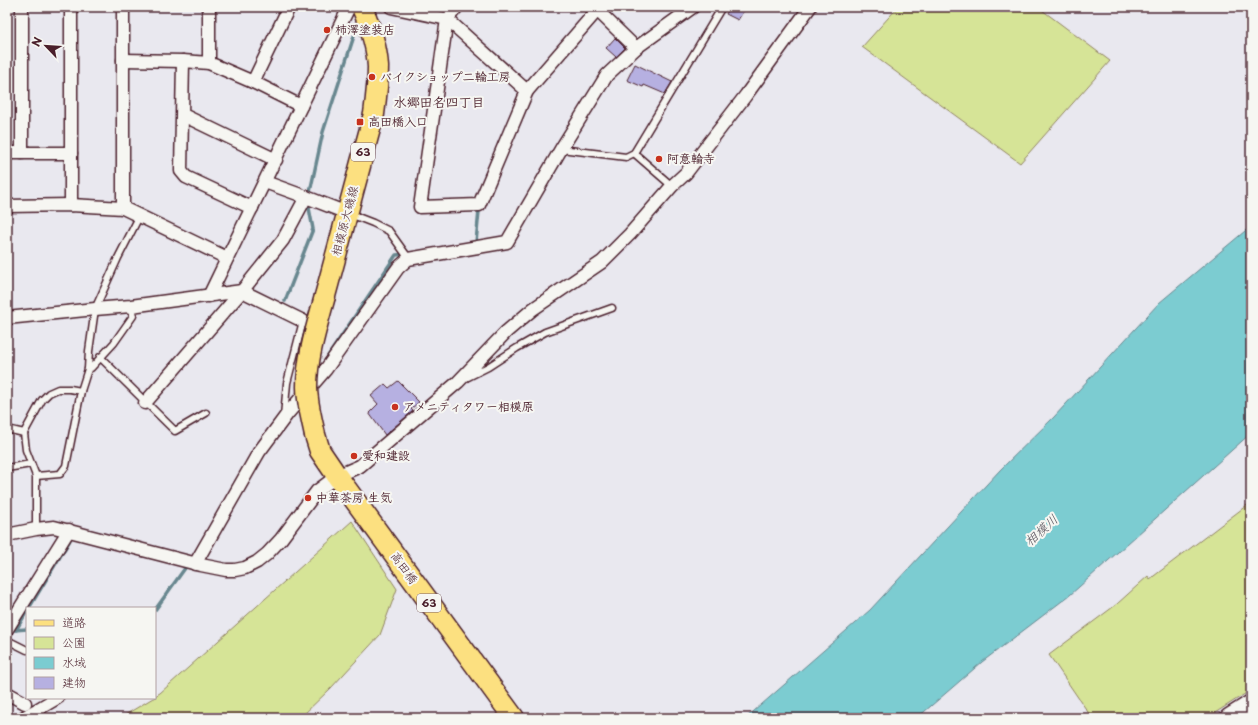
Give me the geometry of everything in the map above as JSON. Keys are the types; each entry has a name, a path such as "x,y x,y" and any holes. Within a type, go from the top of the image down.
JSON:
{"main road":[{"name":"相模原大磯線","path":"341,482 320,451 309,409 307,388 308,370 315,331 374,114 378,66 368,20 362,7"},
{"name":"高田橋","path":"341,482 514,718"},
{"path":"1229,718 1251,704"}],"street":[{"path":"22,7 22,153"},
{"path":"71,7 71,206"},
{"path":"122,7 123,208"},
{"path":"197,7 209,7 209,63"},
{"path":"253,82 289,7"},
{"path":"209,296 349,7"},
{"path":"391,7 447,19 527,91"},
{"path":"457,7 447,19 420,208 479,205 527,91 599,8 636,48"},
{"path":"195,564 259,452 283,420 326,369 398,268 406,254 507,242 561,149 607,75 636,48 693,7"},
{"path":"7,535 36,529 54,528 69,530 195,564 226,570 245,568 256,562 267,554 281,539 316,491 341,482 458,382 506,332 533,309 602,262 630,234 672,186 686,173 746,95 810,7"},
{"path":"123,60 209,63 253,82 301,106"},
{"path":"183,61 182,171 184,175 252,208"},
{"path":"183,115 276,160"},
{"path":"7,153 71,153"},
{"path":"265,182 306,196 347,213"},
{"path":"145,403 242,292 283,240 306,196"},
{"path":"7,206 123,208 227,258"},
{"path":"7,318 131,306 242,292 303,321"},
{"path":"9,626 69,530"},
{"path":"7,693 25,703"},
{"path":"23,718 55,699"}],"lane":[{"path":"561,149 626,157 634,153 722,7"},
{"path":"634,153 672,186"},
{"path":"347,213 389,231 406,254"},
{"path":"36,476 60,474 66,466 81,391 88,369 95,309 118,258 140,215"},
{"path":"88,369 91,368 114,343 133,316 131,306"},
{"path":"458,382 488,367 545,332 612,308"},
{"path":"283,420 287,383 303,321"},
{"path":"100,357 175,431 206,413"},
{"path":"36,529 36,476 26,450 24,432 42,400 49,393 58,389 81,391"},
{"path":"7,430 24,432"},
{"path":"7,468 31,464"},
{"path":"7,640 26,650"}],"green space":[{"path":"898,7 1038,7 1110,61 1020,163 862,47"},
{"path":"1251,502 1251,690 1207,718 1092,718 1049,655 1117,604 1148,576 1150,579"},
{"path":"352,521 397,589 380,635 331,688 300,718 120,718 151,699 156,699 156,695"}],"water":[{"name":"相模川","path":"1251,226 1251,433 1070,595 982,662 917,718 746,718 870,610 1000,470 1054,417 1159,303"}],"building":[{"path":"730,7 746,7 738,20 726,14"},
{"path":"615,38 625,48 616,57 606,48"},
{"path":"635,64 672,82 665,94 627,80"},
{"name":"アメニティタワー相模原","path":"398,381 419,402 411,409 413,411 385,435 369,413 378,404 371,396 385,384 389,388"}],"waterway":[{"path":"285,301 313,229 309,208 310,192 323,132 354,36"},
{"path":"473,242 476,242 479,211"},
{"path":"328,356 396,255 406,254"},
{"path":"30,607 70,540"},
{"path":"156,609 188,564"},
{"path":"16,630 26,613"},
{"path":"14,630 26,629"}],"place":[{"name":"柿澤塗装店","path":"327,30"},
{"name":"バイクショップ二輪工房","path":"372,77"},
{"name":"高田橋入口","path":"360,122"},
{"name":"阿意輪寺","path":"659,159"},
{"name":"アメニティタワー相模原","path":"395,407"},
{"name":"愛和建設","path":"354,456"},
{"name":"中華茶房 生気","path":"308,498"}],"district":[{"name":"水郷田名四丁目","path":"439,102"}]}
